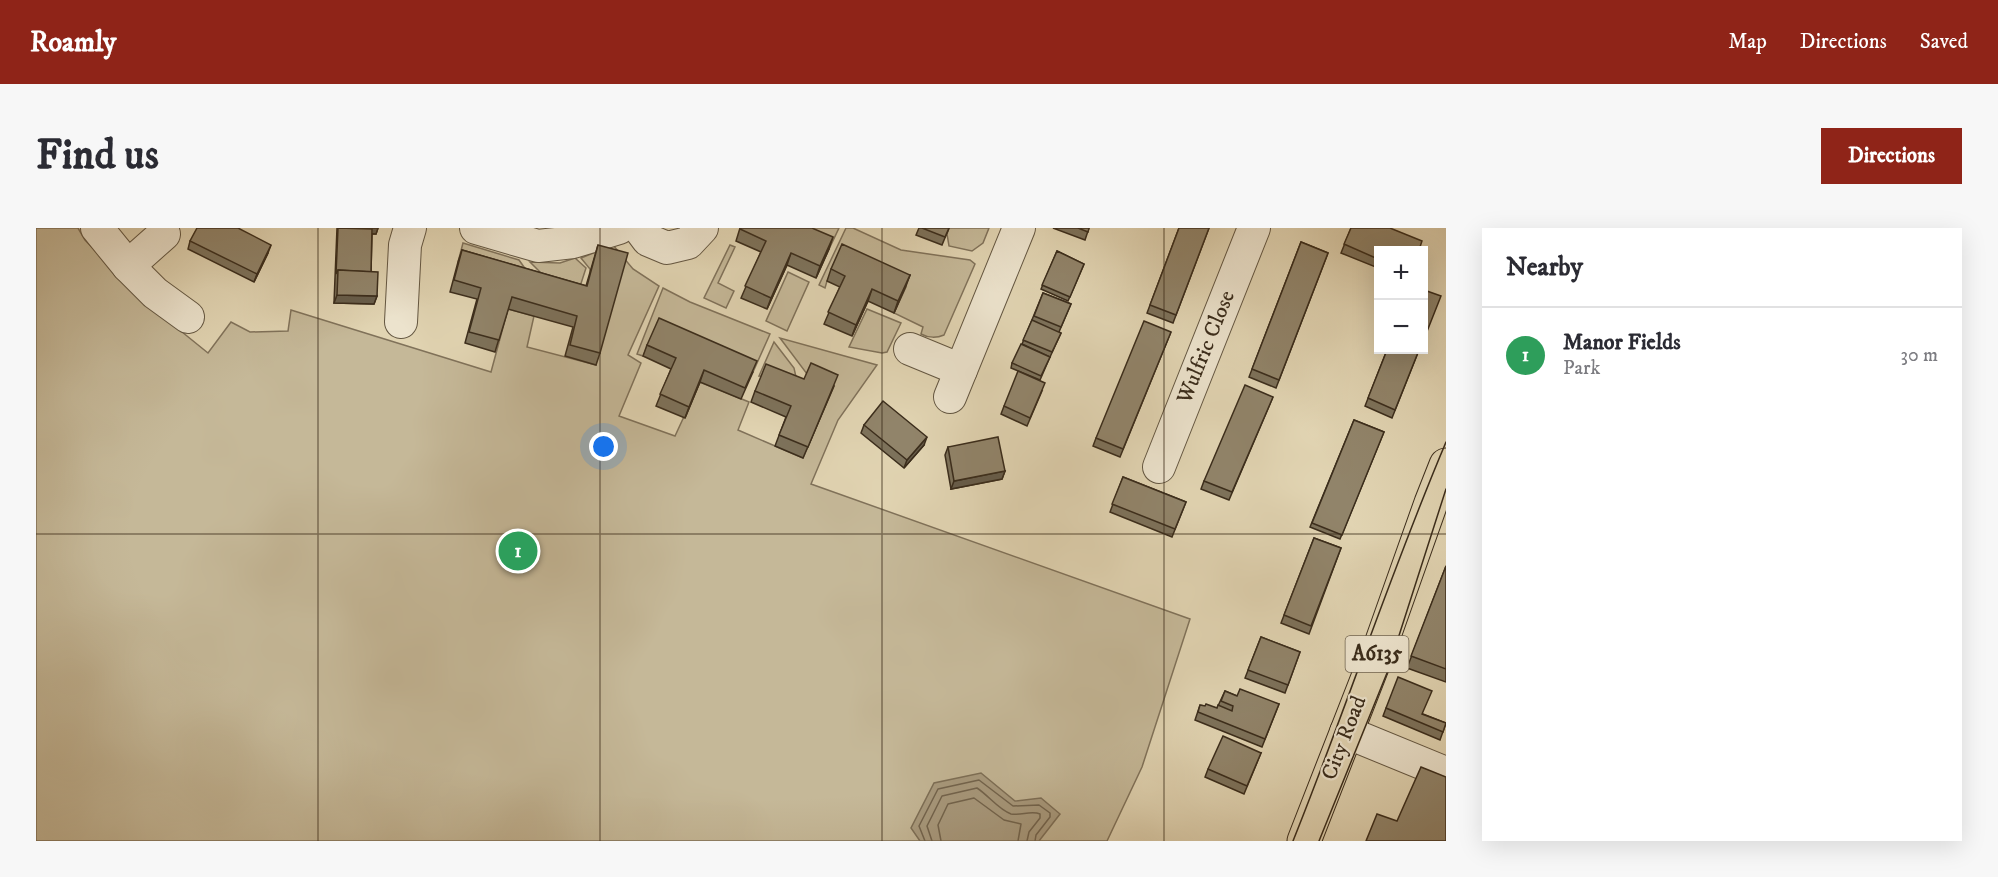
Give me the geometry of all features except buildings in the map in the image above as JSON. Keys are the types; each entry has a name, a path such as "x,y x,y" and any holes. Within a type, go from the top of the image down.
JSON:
{"main road":[{"name":"City Road","path":"1304,841 1381,644 1446,465"}],"street":[{"path":"97,228 128,266 155,292 188,316"},
{"path":"401,322 405,245 410,228"},
{"path":"476,228 538,246 573,242 619,228"},
{"path":"639,228 648,240 667,248 688,243 702,228"},
{"path":"910,349 955,383 1019,228"},
{"name":"Wulfric Close","path":"1159,467 1254,228"},
{"path":"128,266 164,234"},
{"path":"1346,732 1446,773"}],"shaded area":[{"path":"36,228 78,228 85,240 145,302 208,353 231,322 250,332 288,331 291,310 491,372 508,309 534,316 527,347 596,365 590,269 581,258 613,245 633,269 659,286 628,355 641,363 619,416 675,436 700,382 749,402 738,430 803,458 834,386 807,374 780,338 877,365 838,420 811,484 1190,619 1142,767 1107,841 36,841"},
{"path":"783,228 839,228 829,249"},
{"path":"846,228 853,228 901,250 970,260 975,264 944,335 933,337 921,334 923,327 894,313 906,287 827,281 825,288 819,285"},
{"path":"949,228 989,228 983,243 972,251 949,246 947,234"},
{"path":"463,243 519,260 536,284 458,262"},
{"path":"730,245 735,247 718,283 734,291 726,308 704,298"},
{"path":"575,258 586,268 577,296 547,279 530,262 560,263"},
{"path":"788,272 809,282 787,331 766,321"},
{"path":"663,288 690,302 770,334 753,372 655,330 643,356 637,354"},
{"path":"867,309 901,323 887,352 849,347"},
{"path":"774,342 794,368 796,377 759,376"}],"water":[{"path":"981,773 1015,801 1041,798 1060,814 1039,841 920,841 911,828 934,783"}],"tram line":[{"path":"1293,841 1406,541 1446,442"},
{"path":"1319,841 1387,673 1446,489"}],"place":[{"name":"Manor Fields","path":"518,551"}]}
